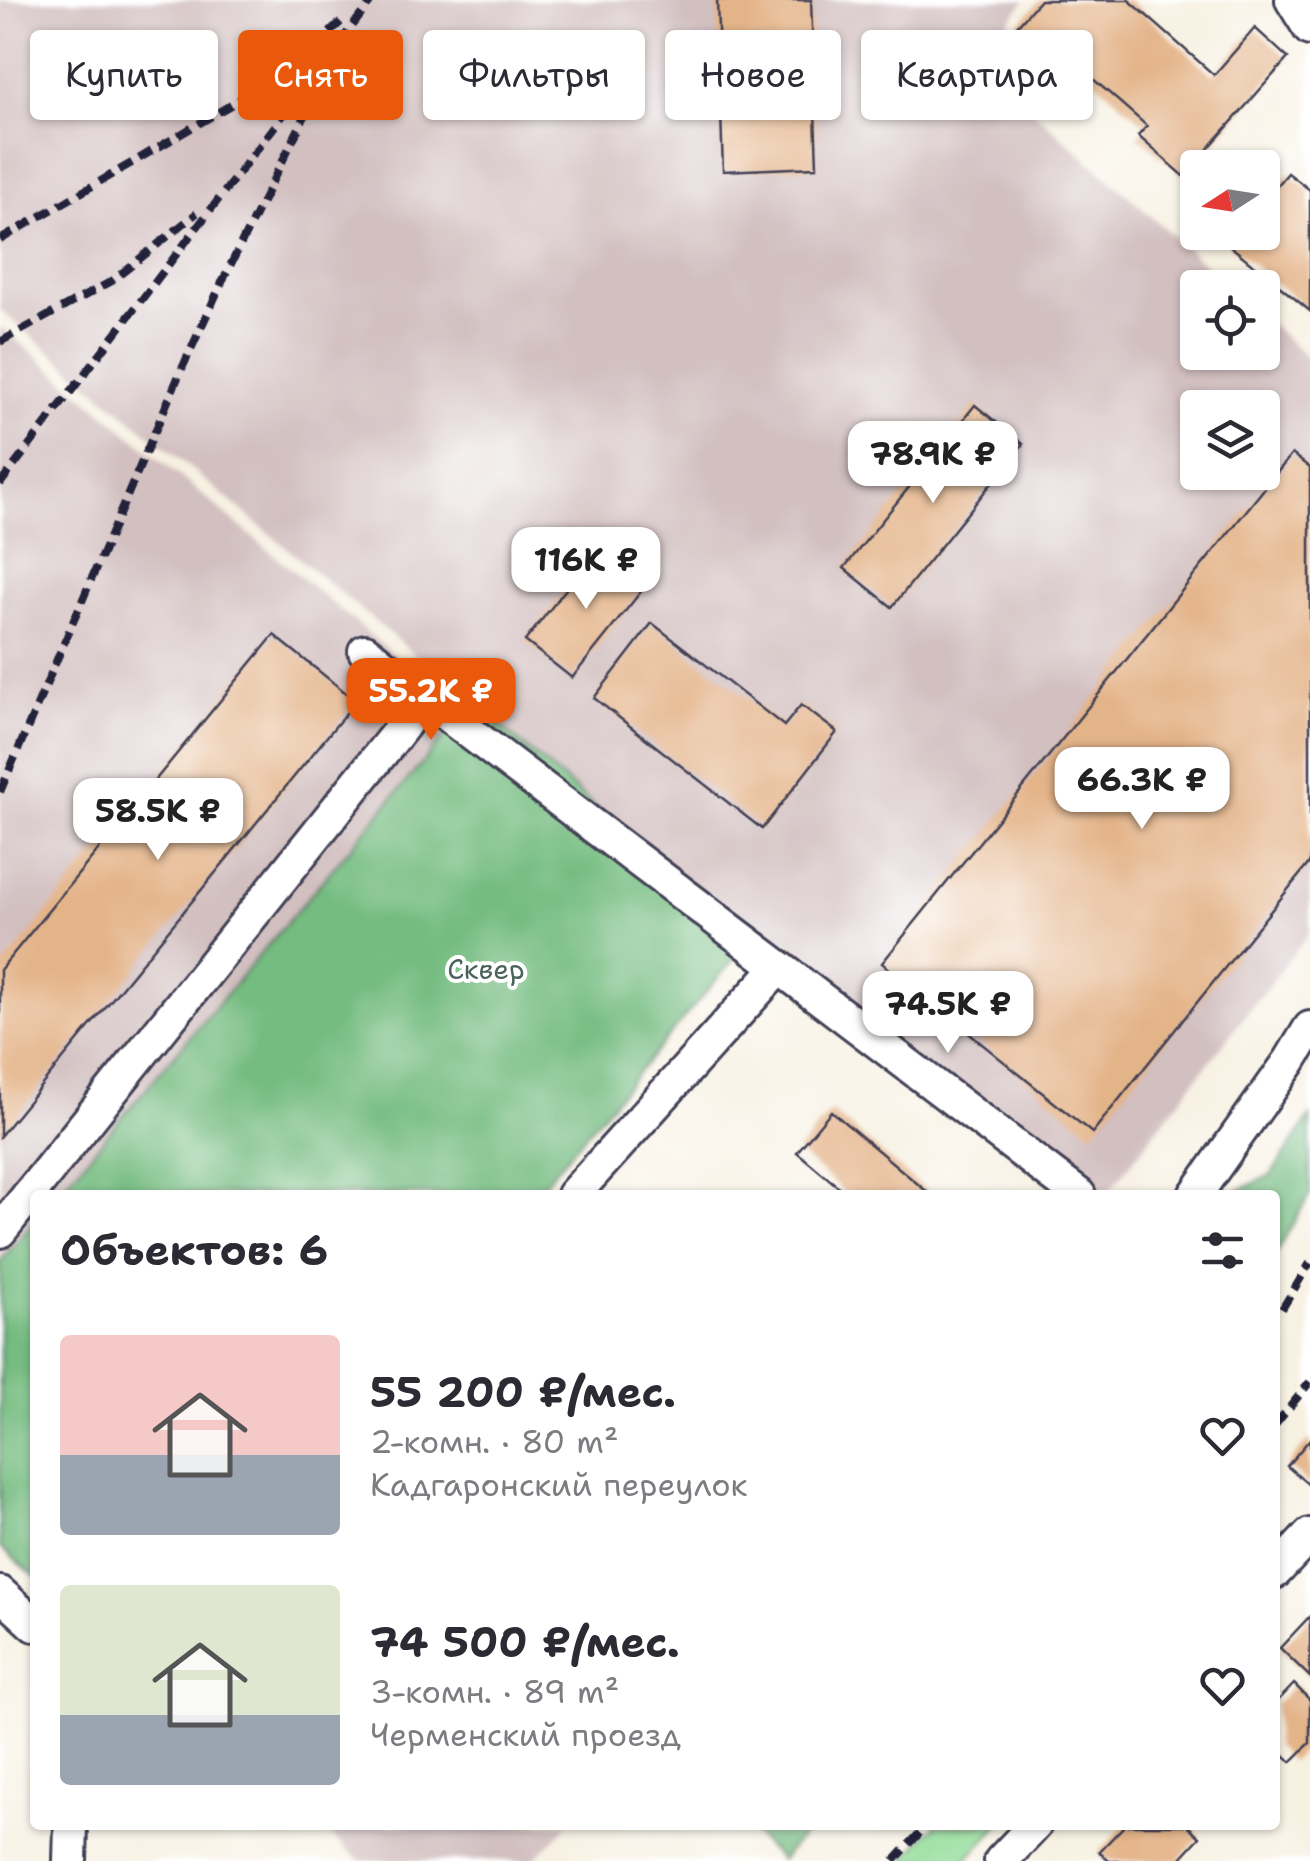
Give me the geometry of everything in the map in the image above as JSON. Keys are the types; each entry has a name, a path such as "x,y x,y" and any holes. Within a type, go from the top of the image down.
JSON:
{"street":[{"path":"1292,0 1310,29"},
{"path":"365,650 1071,1190"},
{"path":"33,1190 423,698"},
{"path":"577,1190 779,967"},
{"path":"1199,1190 1310,1028"},
{"path":"0,1231 30,1193"},
{"path":"1280,1567 1310,1535"},
{"path":"0,1593 30,1620"},
{"path":"70,1861 71,1830"},
{"path":"1001,1861 1030,1830"}],"shaded area":[{"path":"0,0 1025,0 1003,30 861,30 861,120 1044,120 1180,242 1180,250 1189,250 1211,270 1180,270 1180,370 1280,370 1280,333 1310,360 1310,932 1110,1190 1055,1190 0,310"},
{"path":"0,326 465,714 61,1190 30,1190 30,1227 0,1262"},
{"path":"324,1830 563,1830 532,1861 361,1861"}],"green space":[{"name":"Сквер","path":"473,703 751,939 538,1190 60,1190"},
{"path":"1310,1117 1310,1194 1280,1246 1280,1190 1240,1190 1271,1175"},
{"path":"30,1226 30,1572 0,1547 0,1262"},
{"path":"749,1830 807,1830 781,1860"},
{"path":"931,1830 994,1830 965,1861 903,1861"}],"building":[{"path":"717,0 811,0 812,30 718,30"},
{"path":"1040,0 1129,0 1214,75 1255,28 1288,58 1207,150 1180,150 1180,173 1138,136 1147,126 1093,79 1093,30 1022,30 1017,26"},
{"path":"721,120 815,120 817,167 723,171"},
{"path":"1288,173 1310,190 1310,311 1280,287 1280,270 1260,270 1235,250 1280,250 1280,183"},
{"path":"975,405 1023,444 892,607 844,568"},
{"path":"1292,454 1310,468 1310,862 1092,1133 882,963 1263,490 1280,490 1280,469"},
{"path":"600,546 647,584 572,678 525,641"},
{"path":"652,623 784,726 801,705 837,732 762,829 594,698"},
{"path":"274,635 356,701 0,1136 0,970"},
{"path":"831,1111 925,1190 842,1190 797,1152"},
{"path":"1310,1439 1310,1486 1287,1466"},
{"path":"1310,1616 1310,1677 1280,1648"},
{"path":"1294,1684 1310,1700 1310,1743 1291,1762 1280,1751 1280,1699"},
{"path":"1120,1830 1192,1830 1200,1837 1178,1861 1109,1861 1099,1852"}],"railway":[{"path":"350,30 372,0"},
{"path":"0,240 292,69 346,17"},
{"path":"0,484 279,120"},
{"path":"0,792 180,373 303,120"},
{"path":"0,342 112,281 197,213"},
{"path":"1282,1309 1310,1263"},
{"path":"1280,1419 1310,1382"},
{"path":"894,1861 922,1830"}]}
